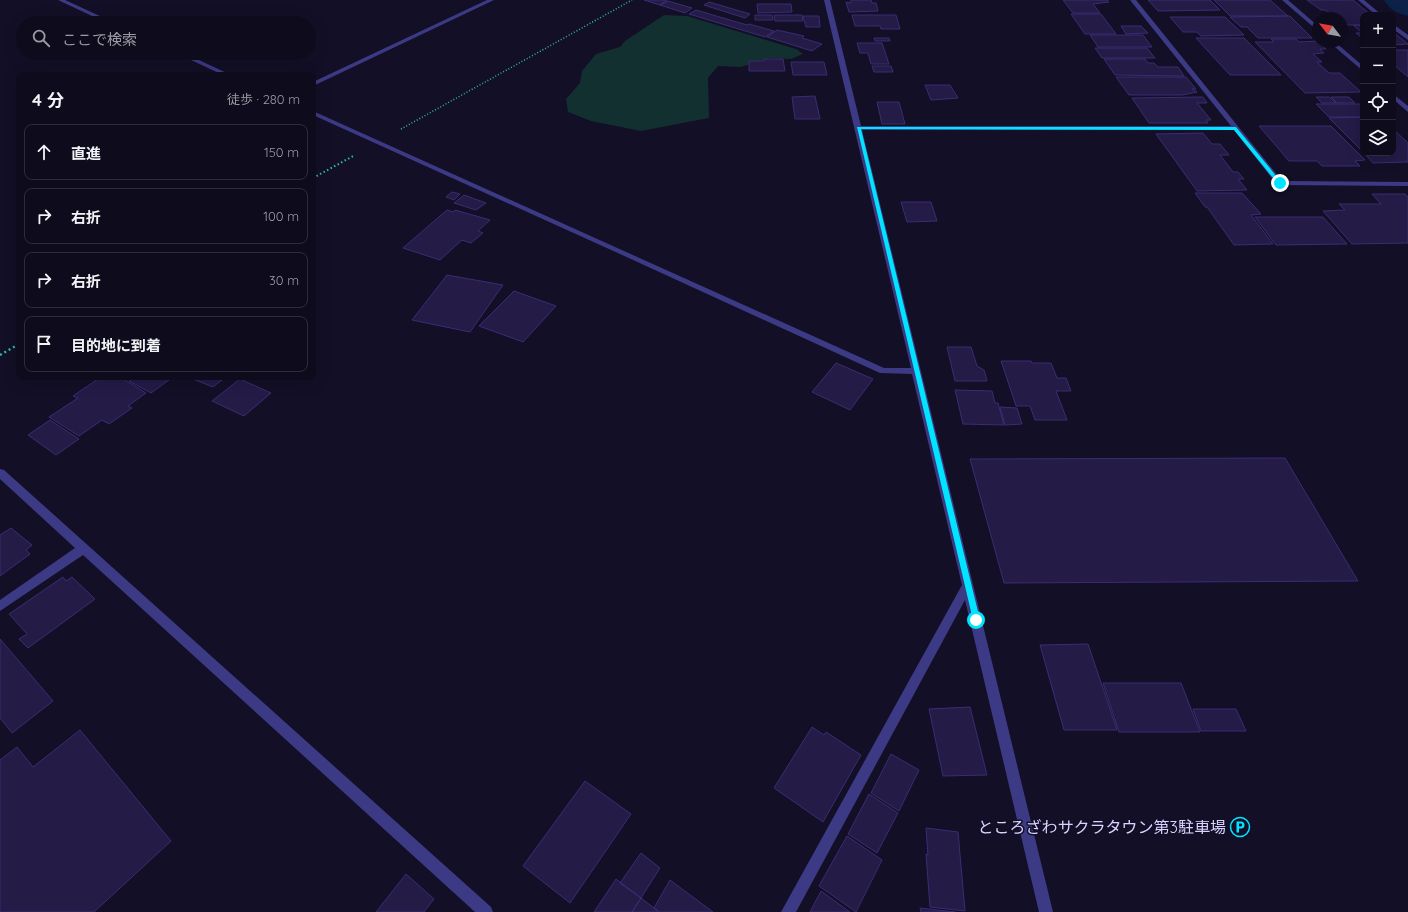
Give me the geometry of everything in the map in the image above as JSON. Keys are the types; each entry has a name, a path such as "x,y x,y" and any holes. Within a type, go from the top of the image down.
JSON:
{"street":[{"path":"60,0 96,16"},
{"path":"316,83 491,0"},
{"path":"828,0 1046,912"},
{"path":"1132,0 1280,183 1408,184"},
{"path":"1285,0 1312,24"},
{"path":"1361,0 1375,12"},
{"path":"1396,28 1408,38"},
{"path":"1339,48 1360,67"},
{"path":"195,60 221,72"},
{"path":"1396,99 1408,110"},
{"path":"316,114 883,371 916,371"},
{"path":"858,128 1236,128"},
{"path":"0,473 486,912"},
{"path":"0,606 84,548"},
{"path":"788,912 968,584"}],"path":[{"path":"316,176 632,0"},
{"path":"0,355 16,346"}],"green space":[{"path":"664,15 687,16 796,49 803,54 791,59 769,58 741,67 718,66 708,78 709,118 641,131 591,121 568,112 566,99 580,83 582,71 596,54 620,47 625,41"}],"building":[{"path":"644,0 667,0 660,5"},
{"path":"851,0 871,0 872,3 876,3 878,11 849,12 846,2 851,3"},
{"path":"1063,0 1107,0 1109,2 1093,4 1100,13 1073,13"},
{"path":"1148,0 1210,0 1220,10 1158,11"},
{"path":"1214,0 1270,0 1288,16 1230,16"},
{"path":"1307,0 1353,0 1367,12 1360,12 1360,25 1348,25 1348,12 1328,12 1321,10"},
{"path":"668,1 692,8 685,13 660,5"},
{"path":"709,2 750,14 745,18 704,5"},
{"path":"757,4 791,4 792,12 758,13"},
{"path":"696,10 747,25 749,24 774,31 765,37 689,14"},
{"path":"1071,14 1101,14 1116,34 1085,34"},
{"path":"755,15 772,15 773,20 755,20"},
{"path":"774,15 802,15 803,21 775,21"},
{"path":"852,15 896,15 900,29 881,29 880,26 855,26"},
{"path":"803,16 819,16 820,27 806,27"},
{"path":"1290,16 1312,38 1258,38 1247,27 1241,27 1230,17"},
{"path":"1170,17 1225,17 1244,35 1201,36 1197,32 1183,32"},
{"path":"1353,25 1360,25 1360,31"},
{"path":"1121,26 1141,26 1148,33 1126,34"},
{"path":"777,30 804,36 802,38 822,44 812,51 767,37"},
{"path":"1396,34 1408,44 1396,45"},
{"path":"1090,35 1143,35 1152,47 1098,47"},
{"path":"874,38 889,38 890,41 875,41"},
{"path":"1196,38 1244,38 1281,75 1230,75"},
{"path":"1271,39 1296,39 1299,42 1312,41 1312,48 1325,48 1326,49 1320,49 1324,53 1313,54 1322,62 1317,62 1329,73 1340,73 1360,92 1305,93 1255,42 1274,42"},
{"path":"857,43 882,43 889,64 871,64 868,53 860,53"},
{"path":"1095,48 1147,48 1155,58 1102,58"},
{"path":"1396,50 1408,50 1408,77 1396,67"},
{"path":"764,59 783,59 785,71 749,71 749,61 764,61"},
{"path":"1104,59 1145,59 1148,63 1154,63 1158,67 1178,67 1184,76 1115,75"},
{"path":"791,62 824,62 827,75 793,75"},
{"path":"872,66 891,66 893,72 874,72"},
{"path":"1116,77 1186,77 1196,89 1192,89 1197,92 1182,95 1129,95"},
{"path":"925,85 950,85 958,98 931,100"},
{"path":"815,96 820,119 795,119 792,97"},
{"path":"1203,97 1207,103 1197,103 1211,120 1206,120 1208,123 1149,123 1132,98"},
{"path":"1316,97 1329,97 1336,103 1322,103"},
{"path":"1331,97 1349,97 1355,103 1337,103"},
{"path":"877,102 899,102 905,124 882,124"},
{"path":"1316,104 1360,104 1360,117 1329,117"},
{"path":"1360,117 1360,149 1329,118"},
{"path":"1259,126 1331,126 1365,160 1355,161 1360,166 1322,166 1317,161 1289,161"},
{"path":"1396,132 1408,143 1408,162 1373,163 1367,156 1396,156"},
{"path":"1203,133 1212,144 1220,144 1229,155 1220,155 1233,172 1238,172 1244,179 1238,179 1247,190 1197,191 1156,134"},
{"path":"452,192 460,194 454,200 446,197"},
{"path":"1195,193 1242,193 1261,214 1251,215 1273,244 1234,245 1207,207 1205,207"},
{"path":"1372,194 1405,194 1408,197 1408,243 1352,244 1323,211 1345,210 1339,204 1381,204"},
{"path":"464,195 486,203 476,210 454,203"},
{"path":"901,202 931,202 937,221 907,222"},
{"path":"447,210 454,212 455,210 490,220 478,231 483,233 471,243 462,240 440,260 403,248"},
{"path":"1255,217 1323,217 1347,244 1276,245"},
{"path":"447,275 503,285 470,332 412,320"},
{"path":"514,291 556,306 523,342 479,326"},
{"path":"947,347 971,347 977,366 984,370 987,381 955,381"},
{"path":"1001,361 1051,363 1057,378 1066,378 1071,391 1056,391 1067,420 1035,420 1030,406 1016,406"},
{"path":"836,363 873,379 850,410 812,392"},
{"path":"97,380 125,380 146,393 128,406 132,408 109,424 102,420 79,436 49,417 78,398 73,396"},
{"path":"131,380 169,380 151,393 129,381"},
{"path":"196,380 222,380 213,387"},
{"path":"239,380 242,380 271,393 244,416 212,401"},
{"path":"955,390 992,391 995,403 998,403 1004,425 963,424"},
{"path":"1000,407 1017,408 1022,424 1005,425"},
{"path":"50,420 79,439 56,455 28,435"},
{"path":"1285,458 1358,581 1004,583 970,459"},
{"path":"11,528 32,545 26,550 30,554 0,576 0,535"},
{"path":"63,577 66,581 72,577 95,599 28,648 19,639 27,634 9,614"},
{"path":"0,639 53,701 12,733 0,718"},
{"path":"1088,644 1117,730 1064,730 1040,645"},
{"path":"1103,683 1181,683 1200,732 1119,732"},
{"path":"970,707 987,775 943,776 929,709"},
{"path":"1193,709 1236,709 1246,731 1201,731"},
{"path":"812,727 824,735 826,732 861,755 823,822 774,788"},
{"path":"80,730 171,841 94,912 0,912 0,760 17,747 33,767"},
{"path":"891,754 919,770 899,811 871,793"},
{"path":"585,781 631,814 570,903 523,866"},
{"path":"869,794 898,813 877,853 848,834"},
{"path":"926,828 958,832 965,911 930,907 926,854 928,855"},
{"path":"847,836 882,860 856,912 819,886"},
{"path":"641,853 660,868 641,898 620,883"},
{"path":"406,874 434,899 424,912 376,912"},
{"path":"616,879 641,898 632,912 594,912"},
{"path":"670,880 713,912 659,912 654,908"},
{"path":"821,891 850,912 810,912"},
{"path":"641,898 654,908 659,912 632,912"},
{"path":"920,908 955,912 921,912"}],"waterway":[{"path":"1401,0 1408,5"}],"place":[{"name":"ところざわサクラタウン第3駐車場","path":"1240,827"}],"route":[{"path":"976,620 858,128 1236,128 1280,183"}]}
